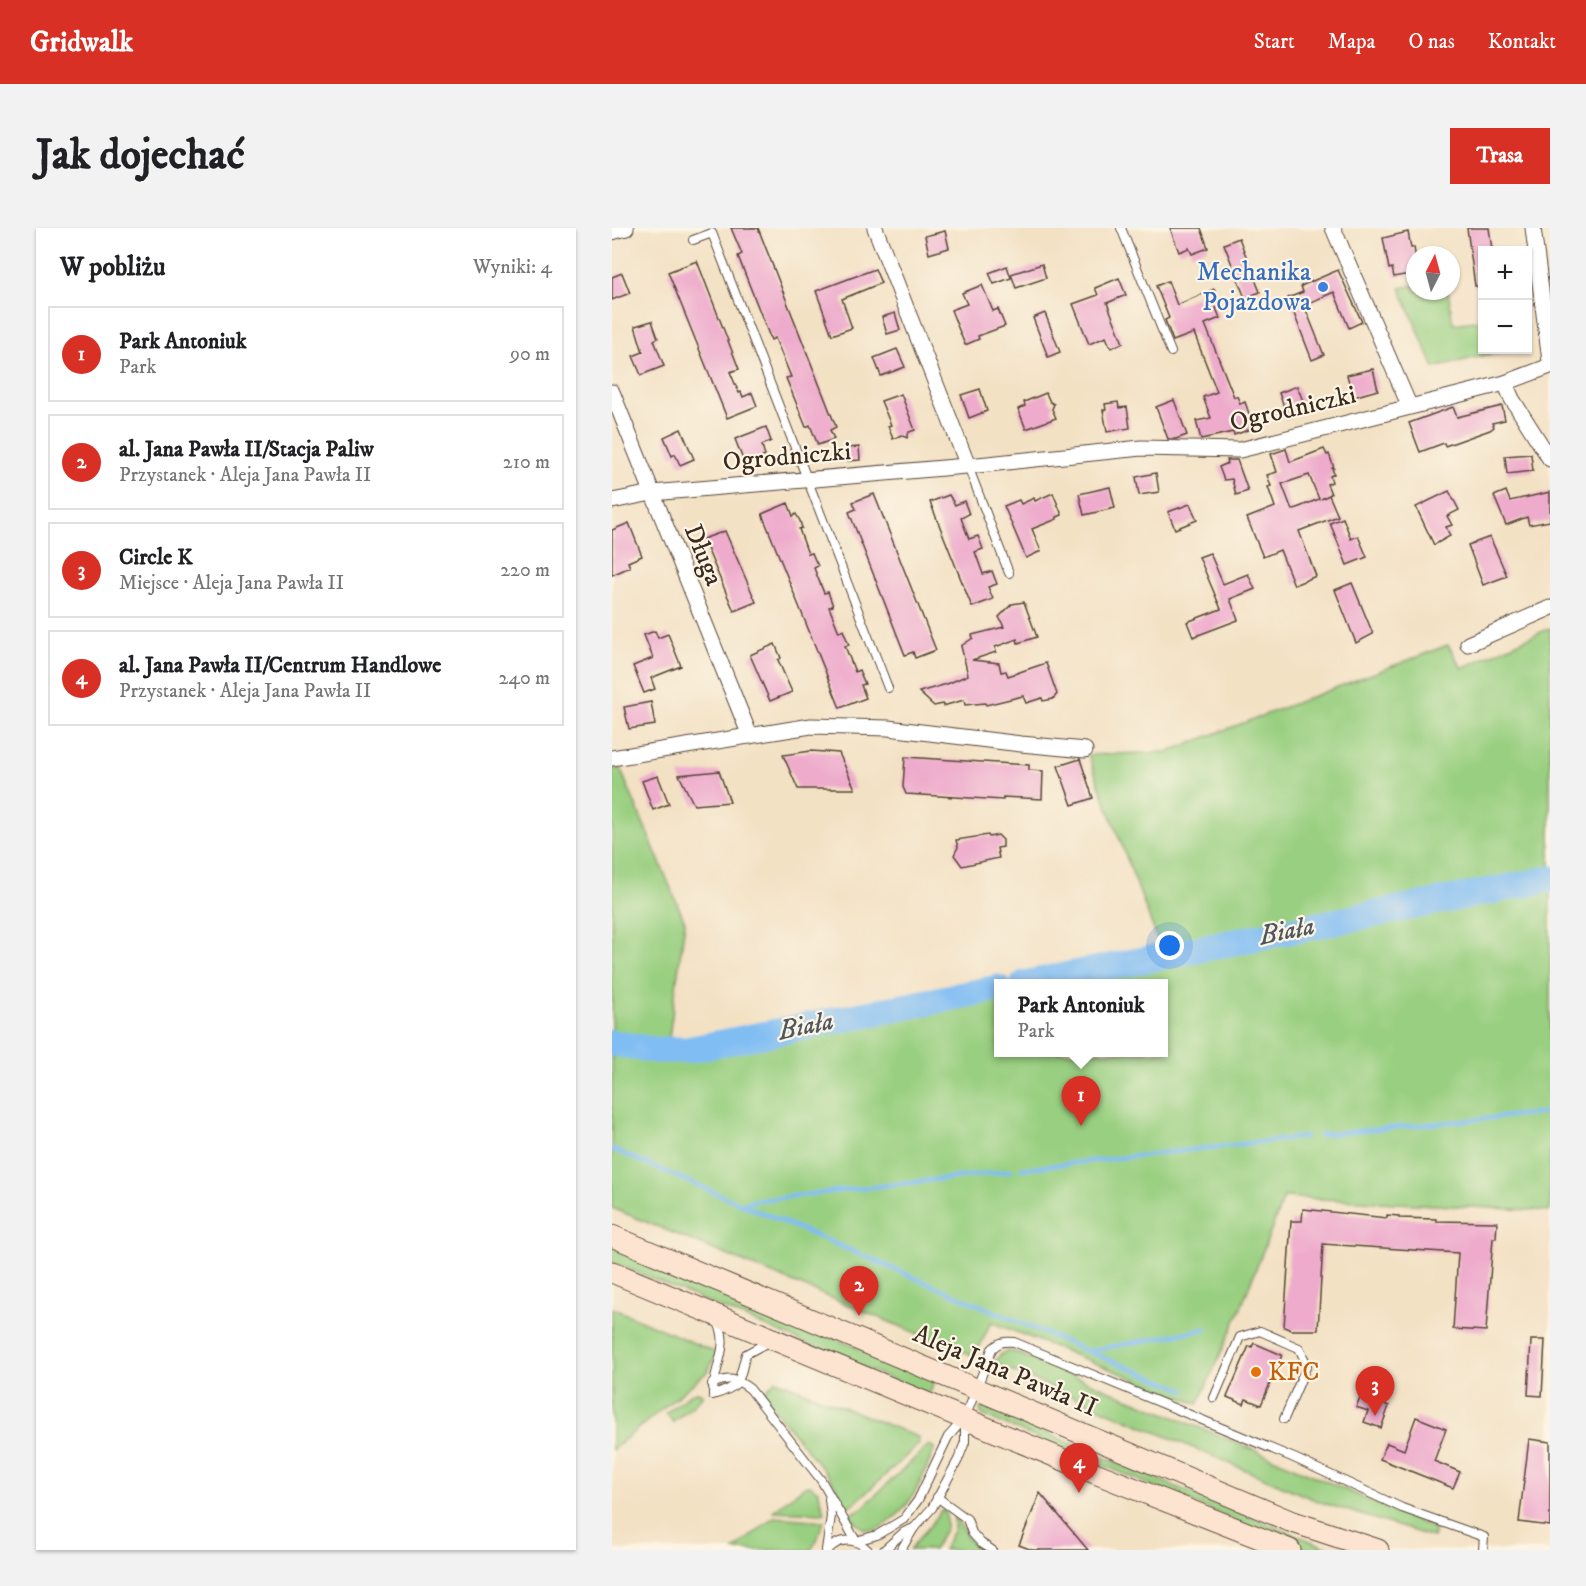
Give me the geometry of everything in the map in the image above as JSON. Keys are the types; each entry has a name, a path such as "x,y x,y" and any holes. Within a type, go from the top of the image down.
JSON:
{"main road":[{"name":"Aleja Jana Pawła II","path":"612,1236 1290,1521 1378,1550"},
{"path":"612,1272 1095,1473 1290,1550"},
{"path":"1095,1473 1091,1457 1097,1448 1107,1443"}],"street":[{"path":"612,232 626,228"},
{"path":"875,228 968,466"},
{"path":"1333,228 1409,405"},
{"path":"1533,228 1550,361"},
{"name":"Ogrodniczki","path":"612,501 652,493 968,466 1141,448 1240,450 1409,405 1504,383 1550,366"},
{"path":"1504,383 1550,459"},
{"name":"Długa","path":"612,392 750,736"},
{"path":"1468,644 1550,608"},
{"path":"612,758 811,726 888,728 1084,750"}],"lane":[{"path":"1121,228 1171,351"},
{"path":"693,240 712,233 888,688"},
{"path":"968,466 1009,573"},
{"path":"713,1315 723,1330 723,1345 712,1384 727,1379 739,1381 754,1394 821,1480 856,1542 868,1550"},
{"path":"1214,1398 1240,1337 1260,1331 1299,1348 1307,1365 1284,1419"},
{"path":"739,1381 746,1354 766,1342 776,1341"},
{"path":"901,1550 914,1528 932,1508 962,1451 965,1442 965,1418 992,1349 1000,1342 1014,1342 1294,1458 1402,1508 1484,1538 1483,1550"},
{"path":"827,1550 838,1542 856,1542 877,1535 904,1519 918,1500 948,1437 965,1418"},
{"path":"827,1550 831,1516 829,1494"},
{"path":"937,1497 966,1519 972,1533 992,1550"},
{"path":"884,1550 904,1532 914,1528"}],"green space":[{"path":"1406,287 1406,300 1449,300 1453,324 1478,321 1478,354 1489,354 1434,368 1400,288"},
{"path":"1550,628 1550,871 1161,949 1088,755 1167,752 1448,645 1462,668"},
{"path":"620,768 685,922 668,1044 612,1033 612,769"},
{"path":"1550,879 1550,1211 1284,1197 1238,1315 1198,1404 991,1322 975,1357 612,1208 612,1046 659,1055 687,1054 994,992 994,1057 1168,1057 1168,979 1053,979"},
{"path":"612,1246 935,1380 929,1395 612,1262"},
{"path":"612,1308 717,1353 707,1372 612,1450"},
{"path":"1007,1351 1015,1352 1252,1449 1435,1529 1433,1537 1320,1502 994,1363 1000,1355"},
{"path":"776,1380 918,1437 919,1444 855,1503 845,1508 834,1483 762,1394"},
{"path":"698,1392 703,1395 673,1422 666,1413 690,1394"},
{"path":"983,1407 1087,1450 1083,1457 982,1415 980,1410"},
{"path":"929,1445 935,1448 917,1489 905,1507 888,1523 870,1530 863,1528 849,1515 862,1508"},
{"path":"1100,1456 1333,1550 1310,1550 1285,1541 1098,1463 1097,1459"},
{"path":"810,1485 818,1491 825,1513 773,1511 805,1486"},
{"path":"941,1510 946,1512 946,1528 933,1550 910,1550 934,1521"},
{"path":"774,1517 824,1521 811,1550 734,1550"},
{"path":"954,1517 978,1550 943,1550 954,1529"}],"building":[{"path":"731,228 758,228 836,427 830,430 834,439 818,445 810,425 806,427 786,378 791,377 775,338 771,340 738,256 742,254"},
{"path":"1170,228 1201,228 1208,248 1192,254 1189,248 1179,252"},
{"path":"1467,228 1489,228 1491,246 1478,246 1478,286 1475,286"},
{"path":"945,231 949,248 929,254 925,236"},
{"path":"1408,232 1411,246 1406,246 1406,275 1394,277 1392,268 1389,269 1383,238"},
{"path":"1239,238 1260,292 1245,298 1224,244"},
{"path":"697,261 739,369 730,372 739,393 741,392 743,397 752,393 757,406 727,418 668,272"},
{"path":"1042,264 1046,278 1016,288 1011,274"},
{"path":"1007,266 1011,278 994,284 989,273"},
{"path":"875,269 881,283 842,299 852,328 832,335 816,291"},
{"path":"1338,270 1362,322 1349,328 1334,292 1304,305 1324,355 1312,360 1288,298 1303,292 1301,286"},
{"path":"622,273 630,293 612,300 612,277"},
{"path":"1119,278 1126,295 1107,303 1123,343 1111,348 1106,337 1089,344 1073,304 1098,295 1095,288"},
{"path":"1168,281 1177,305 1214,289 1221,306 1216,308 1220,318 1205,324 1234,397 1237,396 1240,404 1245,402 1254,428 1234,435 1233,432 1201,439 1196,421 1211,418 1203,397 1217,392 1194,333 1173,341 1165,320 1169,318 1156,286"},
{"path":"982,285 993,311 998,309 1005,326 978,336 979,339 965,345 951,310 967,304 962,293"},
{"path":"895,313 900,330 887,334 882,317"},
{"path":"1045,313 1060,352 1048,357 1033,318"},
{"path":"652,321 658,338 654,340 664,366 641,375 633,356 643,352 635,326"},
{"path":"897,349 905,367 881,376 874,358"},
{"path":"1373,369 1378,390 1353,397 1347,375"},
{"path":"1297,386 1307,411 1288,418 1279,393"},
{"path":"980,389 987,411 969,418 961,395"},
{"path":"1046,393 1050,402 1054,404 1052,409 1056,418 1026,429 1018,409 1025,406 1024,402"},
{"path":"901,394 915,430 909,432 907,438 901,435 893,439 888,426 891,425 881,401"},
{"path":"1174,400 1187,435 1168,439 1156,407"},
{"path":"1118,402 1119,408 1127,407 1130,428 1107,432 1103,410 1106,410 1105,404"},
{"path":"1502,406 1505,420 1492,423 1494,427 1490,430 1420,452 1409,423 1453,407 1457,417"},
{"path":"766,427 771,441 762,445 765,456 745,465 735,439"},
{"path":"681,429 694,459 680,465 675,454 672,456 664,437"},
{"path":"859,447 860,460 847,461 846,448"},
{"path":"1286,449 1290,462 1324,449 1327,455 1329,454 1334,468 1332,468 1334,474 1330,476 1332,482 1327,484 1338,516 1299,531 1316,576 1294,585 1280,550 1263,557 1247,518 1275,507 1268,487 1271,486 1267,475 1277,472 1271,454","holes":["1309,475 1319,499 1292,510 1282,484"]},
{"path":"1531,454 1533,471 1507,474 1505,456"},
{"path":"1227,460 1237,460 1248,491 1236,495 1232,479 1224,480 1219,467 1228,463"},
{"path":"1156,473 1159,492 1139,495 1136,477"},
{"path":"1110,487 1115,508 1084,515 1079,494"},
{"path":"1449,491 1459,510 1447,516 1452,525 1446,527 1450,536 1434,545 1416,507"},
{"path":"1506,491 1510,501 1550,492 1550,521 1529,525 1527,517 1506,525 1494,496"},
{"path":"1053,493 1062,515 1032,529 1041,551 1026,558 1004,506 1019,500 1021,504 1034,498 1035,501"},
{"path":"874,494 936,650 915,658 913,652 905,655 849,512 856,509 853,502"},
{"path":"949,495 955,505 964,501 969,514 961,518 969,539 978,536 983,549 975,552 983,574 992,571 997,584 988,587 993,599 972,607 930,502"},
{"path":"788,503 793,516 796,514 800,521 802,528 799,529 808,554 812,553 818,566 814,568 824,593 828,592 833,606 829,607 839,632 843,630 849,645 845,646 855,672 859,670 865,684 861,685 866,698 840,708 762,514"},
{"path":"1190,504 1197,520 1175,529 1168,512"},
{"path":"1343,518 1351,539 1358,536 1367,557 1347,565 1330,523"},
{"path":"629,523 642,556 628,562 630,567 612,575 612,530"},
{"path":"725,531 756,602 734,611 703,539"},
{"path":"1490,537 1507,576 1483,585 1468,545"},
{"path":"1210,553 1223,584 1248,574 1255,589 1230,599 1238,620 1193,637 1187,622 1221,609 1199,557"},
{"path":"1352,583 1373,634 1356,643 1335,590"},
{"path":"1024,602 1037,637 1018,643 1017,639 995,647 996,652 972,660 999,663 1001,672 1006,671 1008,676 1046,663 1057,694 1053,699 1043,701 1042,698 1026,703 1023,696 986,705 985,703 965,705 964,700 934,706 919,692 968,675 961,646 973,638 972,635 1004,627 999,617 1012,604"},
{"path":"655,631 658,638 668,634 681,666 651,678 655,689 644,693 633,666 653,658 644,635"},
{"path":"775,644 781,658 778,660 792,692 770,701 750,655"},
{"path":"651,702 655,725 629,729 624,707"},
{"path":"811,751 839,753 855,789 798,789 783,755"},
{"path":"905,757 1029,765 1029,770 1043,771 1042,799 1003,797 1003,800 906,794 903,787"},
{"path":"1080,759 1093,798 1072,805 1058,766"},
{"path":"719,771 730,802 694,805 679,775"},
{"path":"658,776 669,804 653,810 642,781"},
{"path":"988,835 989,837 998,835 1003,840 1003,847 997,848 999,858 962,866 954,855 958,847 956,840"},
{"path":"1303,1209 1387,1218 1387,1215 1399,1216 1399,1218 1436,1219 1436,1221 1497,1222 1496,1238 1493,1238 1486,1331 1453,1329 1458,1253 1323,1244 1318,1330 1291,1330 1284,1327 1291,1221 1302,1221"},
{"path":"1531,1340 1545,1340 1542,1396 1528,1395"},
{"name":"KFC","path":"1254,1343 1282,1355 1261,1405 1246,1399 1244,1404 1227,1397 1249,1346 1252,1347"},
{"path":"1361,1395 1389,1406 1381,1428 1364,1422 1368,1411 1356,1407"},
{"path":"1416,1417 1446,1429 1434,1461 1460,1472 1453,1488 1380,1459 1387,1443 1404,1450"},
{"path":"1529,1439 1550,1442 1550,1526 1519,1522"},
{"path":"1040,1493 1088,1550 1032,1550 1019,1545"}],"waterway":[{"name":"Biała","path":"1049,979 1550,879"},
{"name":"Biała","path":"612,1043 654,1050 687,1050 994,989"},
{"path":"1320,1135 1550,1112"},
{"path":"1021,1169 1305,1137"},
{"path":"612,1149 1087,1351 1185,1390"},
{"path":"741,1205 751,1201 1011,1171"},
{"path":"1088,1351 1206,1329"}],"place":[{"name":"Mechanika Pojazdowa","path":"1323,287"},
{"name":"Park Antoniuk","path":"1081,1126"},
{"name":"al. Jana Pawła II/Stacja Paliw","path":"859,1316"},
{"name":"KFC","path":"1256,1372"},
{"name":"Circle K","path":"1375,1416"},
{"name":"al. Jana Pawła II/Centrum Handlowe","path":"1079,1493"}]}
